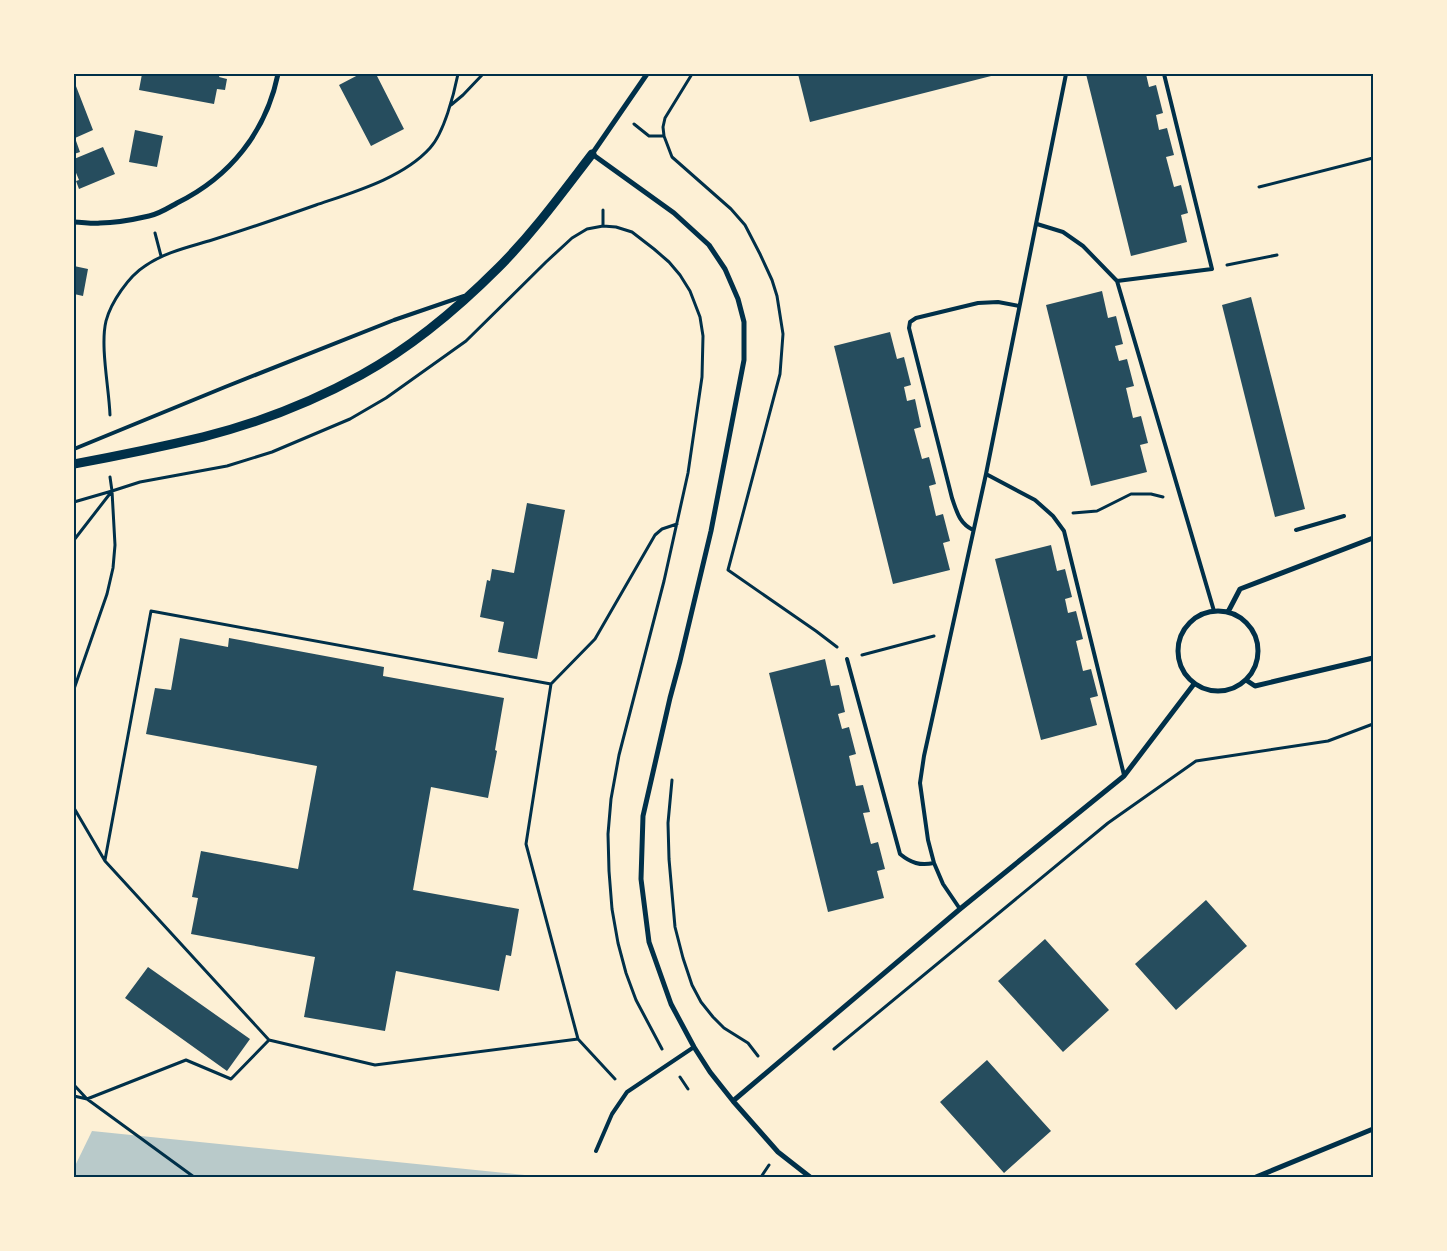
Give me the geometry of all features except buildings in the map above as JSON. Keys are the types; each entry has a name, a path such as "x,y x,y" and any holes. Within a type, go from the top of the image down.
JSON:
{"street":[{"path":"74,222 102,224 151,216 189,197 217,178 242,152 260,125 275,90 278,74"},
{"path":"74,464 204,436 264,418 313,398 362,374 401,349 442,319 498,267 536,225 592,154 647,74"},
{"path":"592,154 674,213 709,245 726,269 738,299 744,322 744,360 711,531 643,816 641,879 649,942 671,1004 694,1047 710,1072 733,1101 778,1152 810,1177"},
{"path":"1228,612 1240,589 1373,538"},
{"path":"1214,611 1228,612 1241,618 1251,628 1255,636 1258,655 1254,668 1246,680 1234,687 1221,691 1207,690 1194,684 1184,674 1179,661 1177,647 1181,634 1189,622 1201,614 1214,611"},
{"path":"1246,680 1255,686 1373,658"},
{"path":"733,1101 960,909 1124,776 1194,684"},
{"path":"1256,1177 1373,1129"}],"lane":[{"path":"960,909 943,884 934,863 928,840 920,783 924,756 986,474 1066,74"},
{"path":"1117,281 1212,269 1164,74"},
{"path":"1037,224 1063,232 1083,246 1117,281 1214,611"},
{"path":"74,449 394,320 469,294"},
{"path":"973,530 965,526 958,516 952,498 909,328 910,322 916,318 978,303 998,302 1019,306"},
{"path":"986,474 1035,500 1053,516 1064,531 1124,776"},
{"path":"1296,530 1344,516"},
{"path":"847,659 900,854 909,862 923,866 934,863"},
{"path":"596,1152 612,1114 627,1092 694,1047"}],"path":[{"path":"107,420 110,415 104,346 106,321 127,280 144,266 161,256 358,191 416,163 432,146 450,106 458,74"},
{"path":"450,106 483,74"},
{"path":"649,136 664,136"},
{"path":"1259,187 1373,158"},
{"path":"602,210 603,226"},
{"path":"151,216 161,256"},
{"path":"74,502 140,482 219,468 272,452 350,419 386,398 466,341 546,262 572,238 587,229 603,226 616,227 632,232 669,262 690,291 700,316 703,336 702,377 688,473 664,581 619,755 611,798 608,834 612,910 626,973 636,1000 663,1051 688,1089"},
{"path":"1212,269 1277,255"},
{"path":"74,689 113,568 115,545 110,478"},
{"path":"74,540 112,491"},
{"path":"1053,516 1097,511 1131,494 1151,494 1181,500"},
{"path":"627,1092 578,1040 526,844 551,684 595,639 656,534 662,529 677,524"},
{"path":"728,570 816,631 837,647 847,659 951,631"},
{"path":"105,861 151,611 551,684"},
{"path":"834,1049 1108,823 1196,761 1328,741 1373,724"},
{"path":"672,780 668,823 669,859 675,927 683,958 692,985 701,1002 724,1028 748,1043"},
{"path":"74,808 105,861 269,1040 375,1065 578,1040"},
{"path":"74,1096 87,1099 186,1060 231,1079 269,1040"},
{"path":"74,1085 87,1099 194,1177"}],"shaded area":[{"path":"92,1131 544,1177 74,1177 74,1168"}]}
